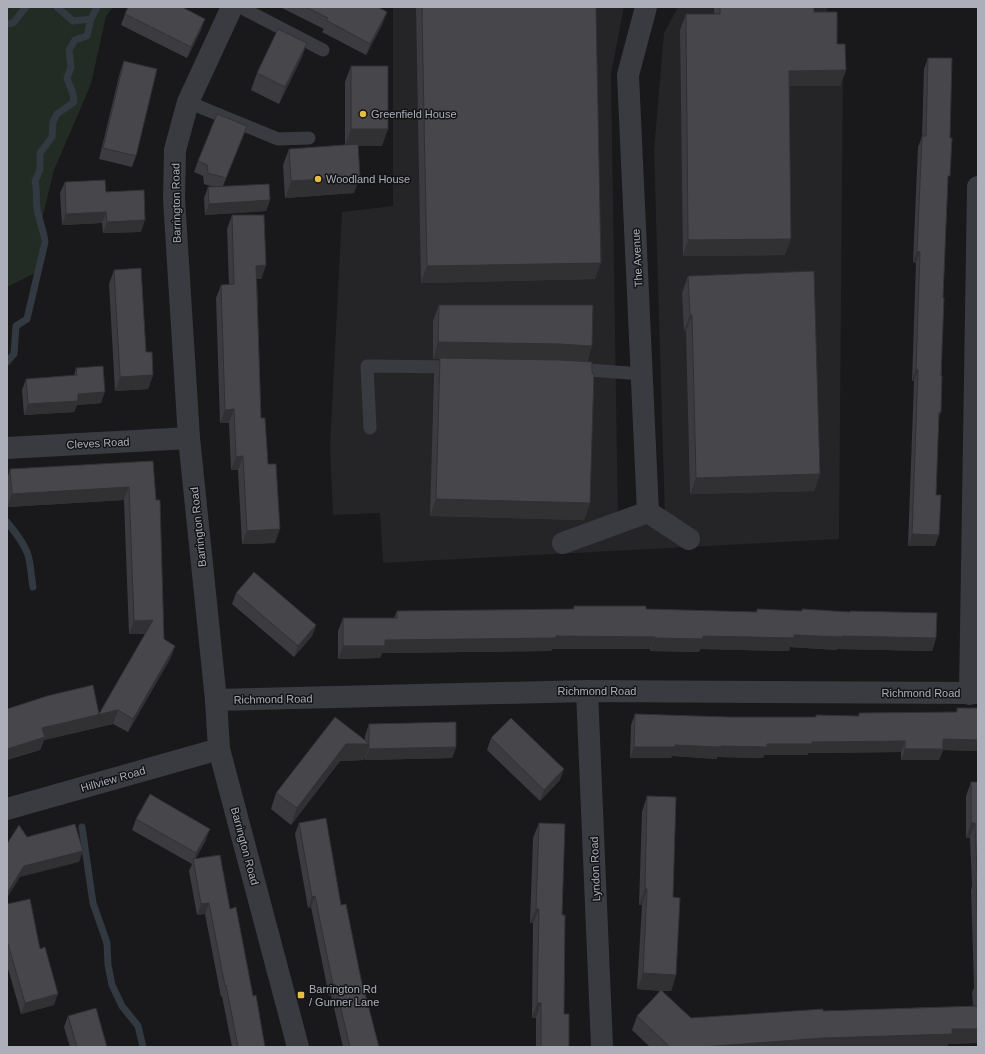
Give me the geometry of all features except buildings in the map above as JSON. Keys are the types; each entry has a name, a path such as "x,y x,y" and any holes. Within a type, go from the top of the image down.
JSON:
{"street":[{"name":"Barrington Road","path":"232,7 188,102 175,150 174,198 190,438 216,700 219,749 298,1047"},
{"name":"The Avenue","path":"646,7 628,75 648,512"},
{"path":"974,693 978,187"},
{"name":"Cleves Road","path":"7,448 190,438"},
{"path":"563,543 648,512 689,539"},
{"name":"Richmond Road","path":"216,700 587,691 974,693"},
{"name":"Lyndon Road","path":"587,691 602,1047"},
{"name":"Hillview Road","path":"7,809 219,749"}],"lane":[{"path":"240,7 323,50"},
{"path":"188,102 278,139 309,138"},
{"path":"370,428 368,366 468,367"},
{"path":"561,368 642,374"}],"shaded area":[{"path":"7,7 113,7 106,16 91,84 54,170 41,223 41,270 7,287"},
{"path":"393,7 624,7 611,74 618,523 665,518 654,150 664,33 678,7 827,7 827,17 838,15 837,55 843,61 839,539 383,563 380,513 333,515 330,447 342,212 393,206"}],"waterway":[{"path":"7,24 13,23 26,7"},
{"path":"57,7 73,21 91,19"},
{"path":"7,362 14,354 16,326 27,319 45,242 37,209 35,181 40,170 40,153 52,137 53,122 57,114 74,102 73,94 67,78 71,67 69,50 75,40 87,36 91,19 97,7"},
{"path":"7,522 19,538 28,555 33,587"},
{"path":"82,827 93,903 107,943 108,965 112,985 122,1006 138,1026 143,1047"}],"place":[{"name":"Greenfield House","path":"363,114"},
{"name":"Woodland House","path":"318,179"},
{"name":"Barrington Rd / Gunner Lane","path":"301,995"}]}
